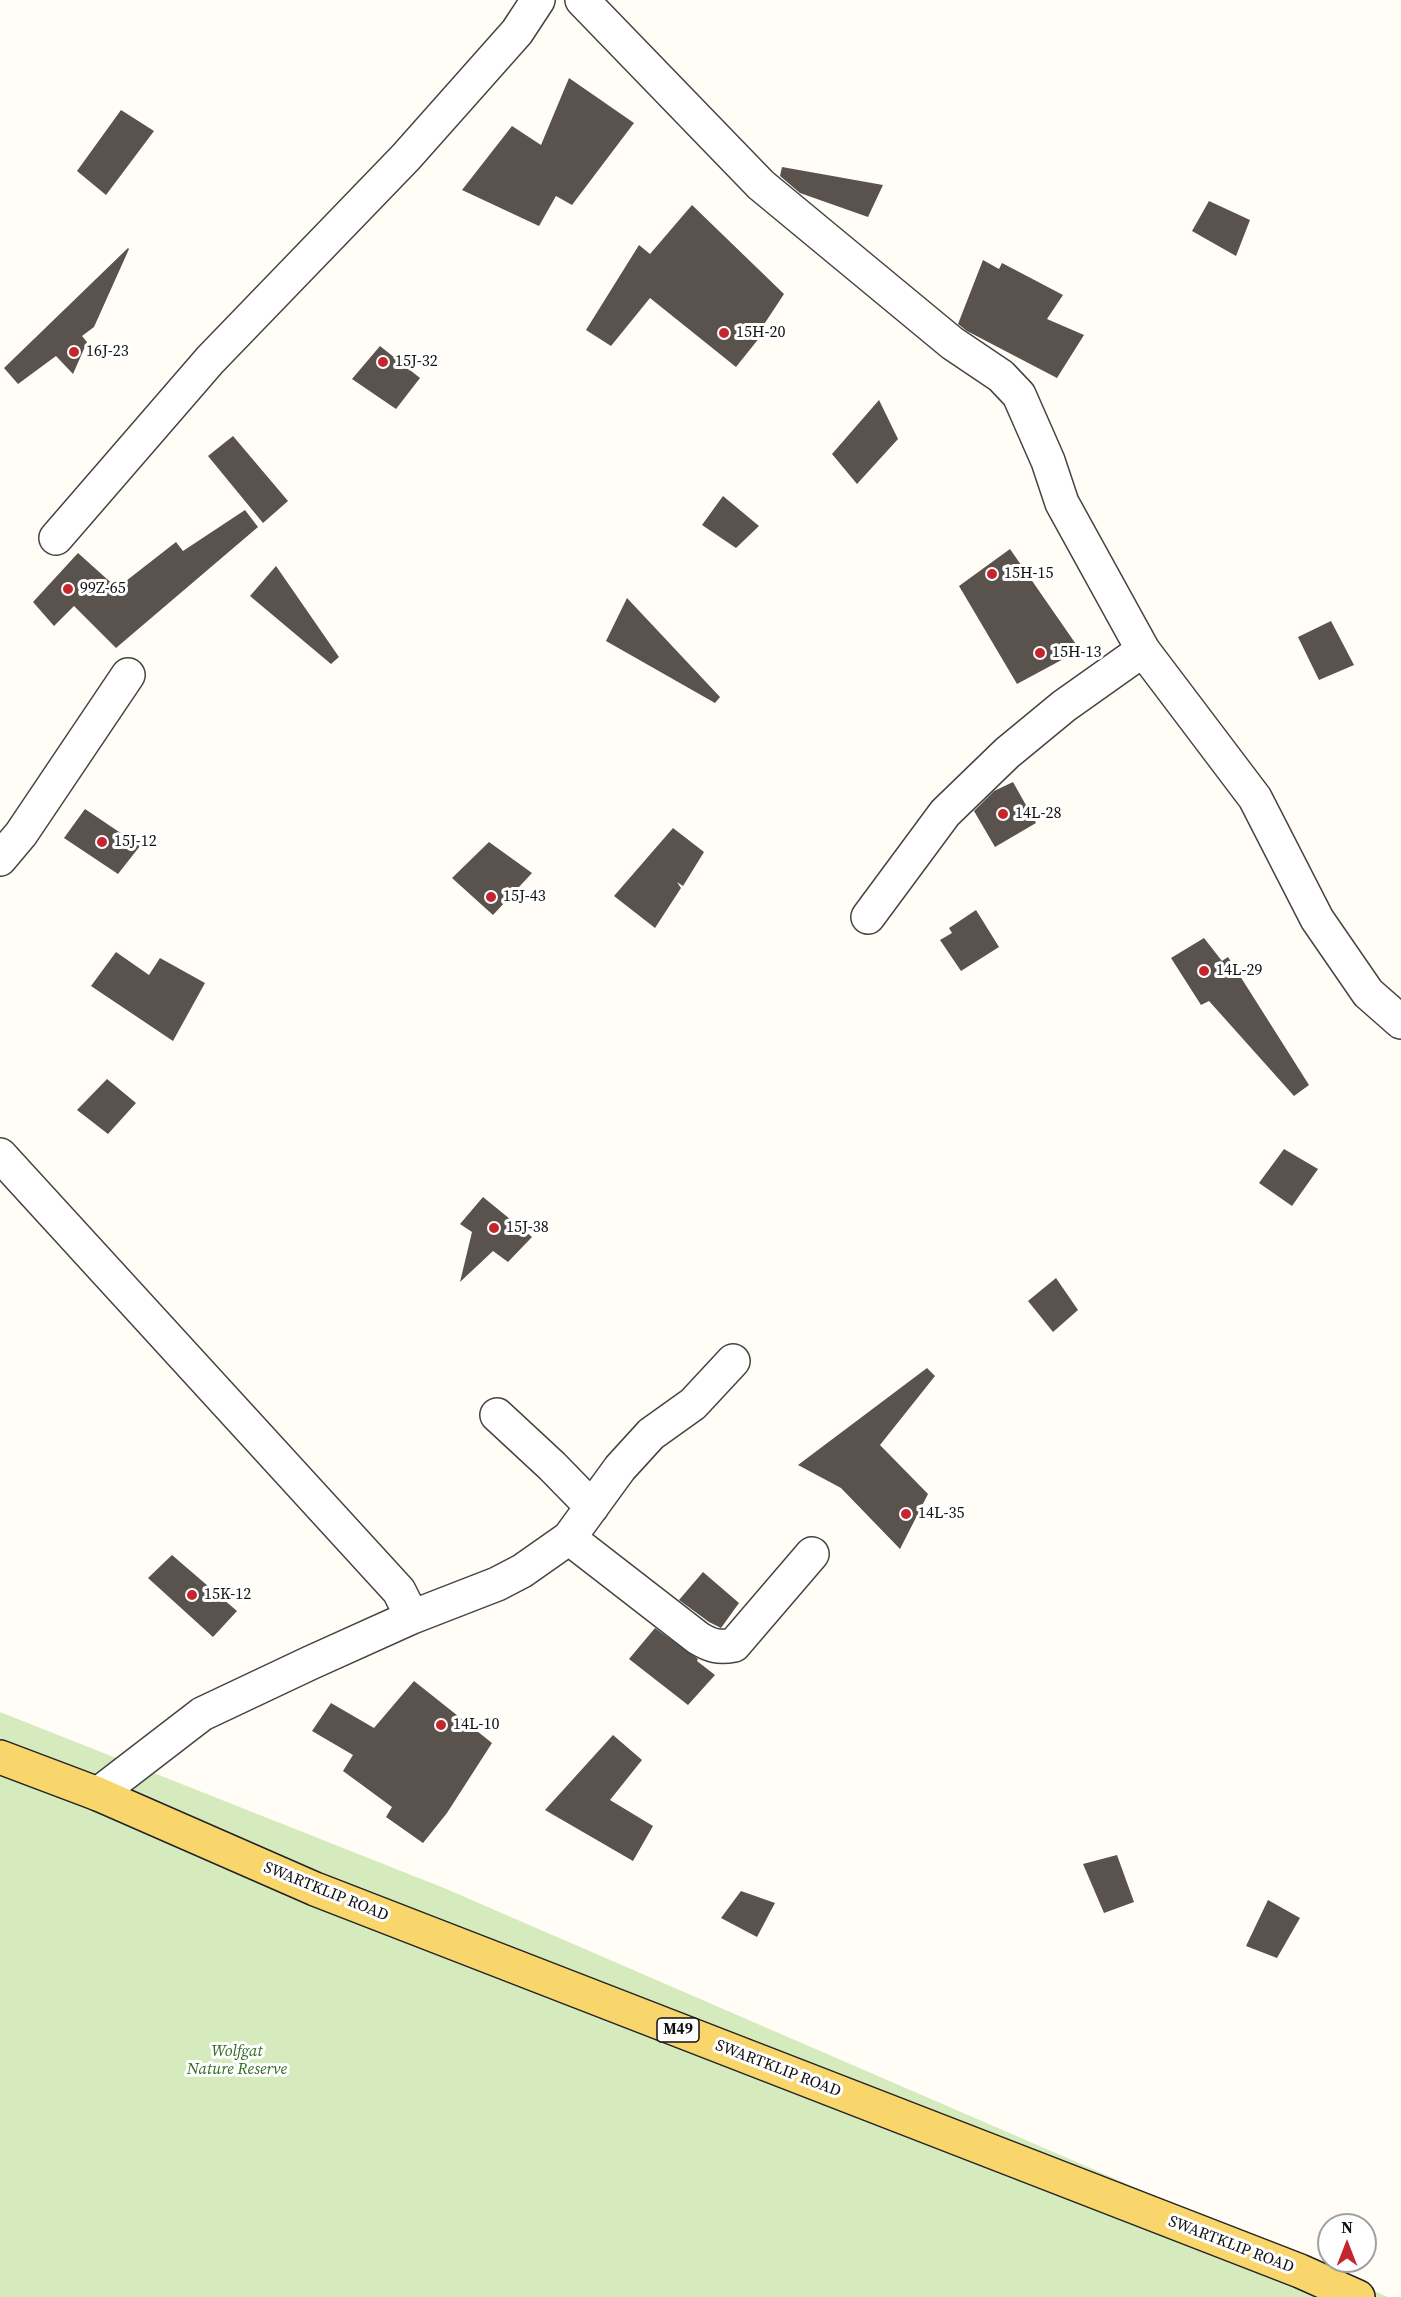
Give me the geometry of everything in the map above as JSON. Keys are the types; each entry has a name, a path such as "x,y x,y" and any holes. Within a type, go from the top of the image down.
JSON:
{"main road":[{"name":"SWARTKLIP ROAD","path":"0,1757 98,1794 315,1889 1288,2267 1358,2297"}],"street":[{"path":"56,538 210,360 406,157 517,32 538,0"},
{"path":"582,0 761,185 952,344 1000,376 1019,395 1048,461 1062,502 1113,600 1143,650 1255,798 1317,919 1368,993 1401,1022"},
{"path":"868,917 945,813 1007,753 1064,705 1143,650"},
{"path":"0,859 21,834 128,675"},
{"path":"0,1155 399,1591 412,1617"},
{"path":"98,1794 202,1714 310,1662 412,1617 497,1584 522,1571 569,1538 620,1468 651,1434 693,1404 733,1361"},
{"path":"497,1415 592,1507"},
{"path":"569,1538 698,1638 711,1646 723,1647 734,1645 812,1554"}],"green space":[{"name":"Wolfgat Nature Reserve","path":"0,1712 444,1888 1317,2266 1317,2273 1333,2273 1388,2297 0,2297"}],"building":[{"path":"569,78 634,123 572,205 556,196 539,226 462,190 512,126 541,145"},
{"path":"121,110 154,131 106,195 77,171"},
{"path":"782,167 883,185 868,217 800,193 780,176"},
{"path":"1209,201 1250,220 1236,256 1192,231"},
{"path":"692,205 784,294 757,335 760,337 736,367 650,298 611,346 586,330 639,245 650,254"},
{"path":"128,248 94,327 82,336 87,342 73,374 56,356 18,384 4,368"},
{"path":"983,260 999,269 1002,263 1063,295 1047,319 1084,335 1057,378 967,331 958,324"},
{"name":"15J-32","path":"380,346 420,378 396,409 352,379"},
{"path":"879,400 898,439 857,484 832,454"},
{"path":"233,436 288,501 263,523 208,456"},
{"path":"723,496 759,526 736,548 702,525"},
{"path":"245,510 258,527 116,648 74,606 54,626 33,602 78,553 117,588 176,542 183,551"},
{"path":"1010,549 1080,650 1017,684 959,586"},
{"path":"276,566 339,657 331,664 250,596"},
{"path":"627,598 720,697 715,703 606,641"},
{"path":"1331,621 1354,665 1319,680 1298,637"},
{"name":"14L-28","path":"1013,782 1036,823 995,847 974,811 994,791"},
{"name":"15J-12","path":"85,809 140,846 118,874 64,838"},
{"path":"673,828 704,852 683,886 677,882 681,888 655,928 614,896"},
{"name":"15J-43","path":"489,842 532,873 493,915 452,878"},
{"path":"976,910 999,947 961,971 940,940 952,933 949,928"},
{"path":"1204,938 1222,961 1228,957 1309,1085 1294,1096 1209,1001 1201,1005 1171,958"},
{"path":"116,952 149,975 160,958 205,983 173,1041 91,986"},
{"path":"107,1079 136,1103 108,1134 77,1110"},
{"path":"1284,1149 1318,1169 1292,1206 1259,1183"},
{"name":"15J-38","path":"483,1197 532,1237 508,1262 493,1251 460,1282 472,1232 460,1224"},
{"path":"1056,1278 1078,1310 1053,1332 1028,1301"},
{"path":"927,1368 935,1376 880,1445 928,1494 900,1549 841,1488 798,1465"},
{"name":"15K-12","path":"172,1555 237,1611 213,1637 148,1578"},
{"path":"703,1572 739,1603 721,1628 679,1600"},
{"path":"655,1628 698,1659 697,1661 715,1675 688,1705 629,1659"},
{"path":"414,1681 492,1743 447,1813 423,1843 386,1817 392,1807 343,1771 353,1755 312,1731 331,1703 374,1728"},
{"path":"613,1735 642,1760 610,1800 653,1826 633,1861 545,1810"},
{"path":"1117,1855 1134,1902 1104,1913 1083,1864"},
{"path":"741,1891 775,1903 757,1937 721,1918"},
{"path":"1268,1900 1300,1918 1277,1958 1246,1946"}],"place":[{"name":"15H-20","path":"724,333"},
{"name":"16J-23","path":"74,352"},
{"name":"15J-32","path":"383,362"},
{"name":"15H-15","path":"992,574"},
{"name":"99Z-65","path":"68,589"},
{"name":"15H-13","path":"1040,653"},
{"name":"14L-28","path":"1003,814"},
{"name":"15J-12","path":"102,842"},
{"name":"15J-43","path":"491,897"},
{"name":"14L-29","path":"1204,971"},
{"name":"15J-38","path":"494,1228"},
{"name":"14L-35","path":"906,1514"},
{"name":"15K-12","path":"192,1595"},
{"name":"14L-10","path":"441,1725"}]}
